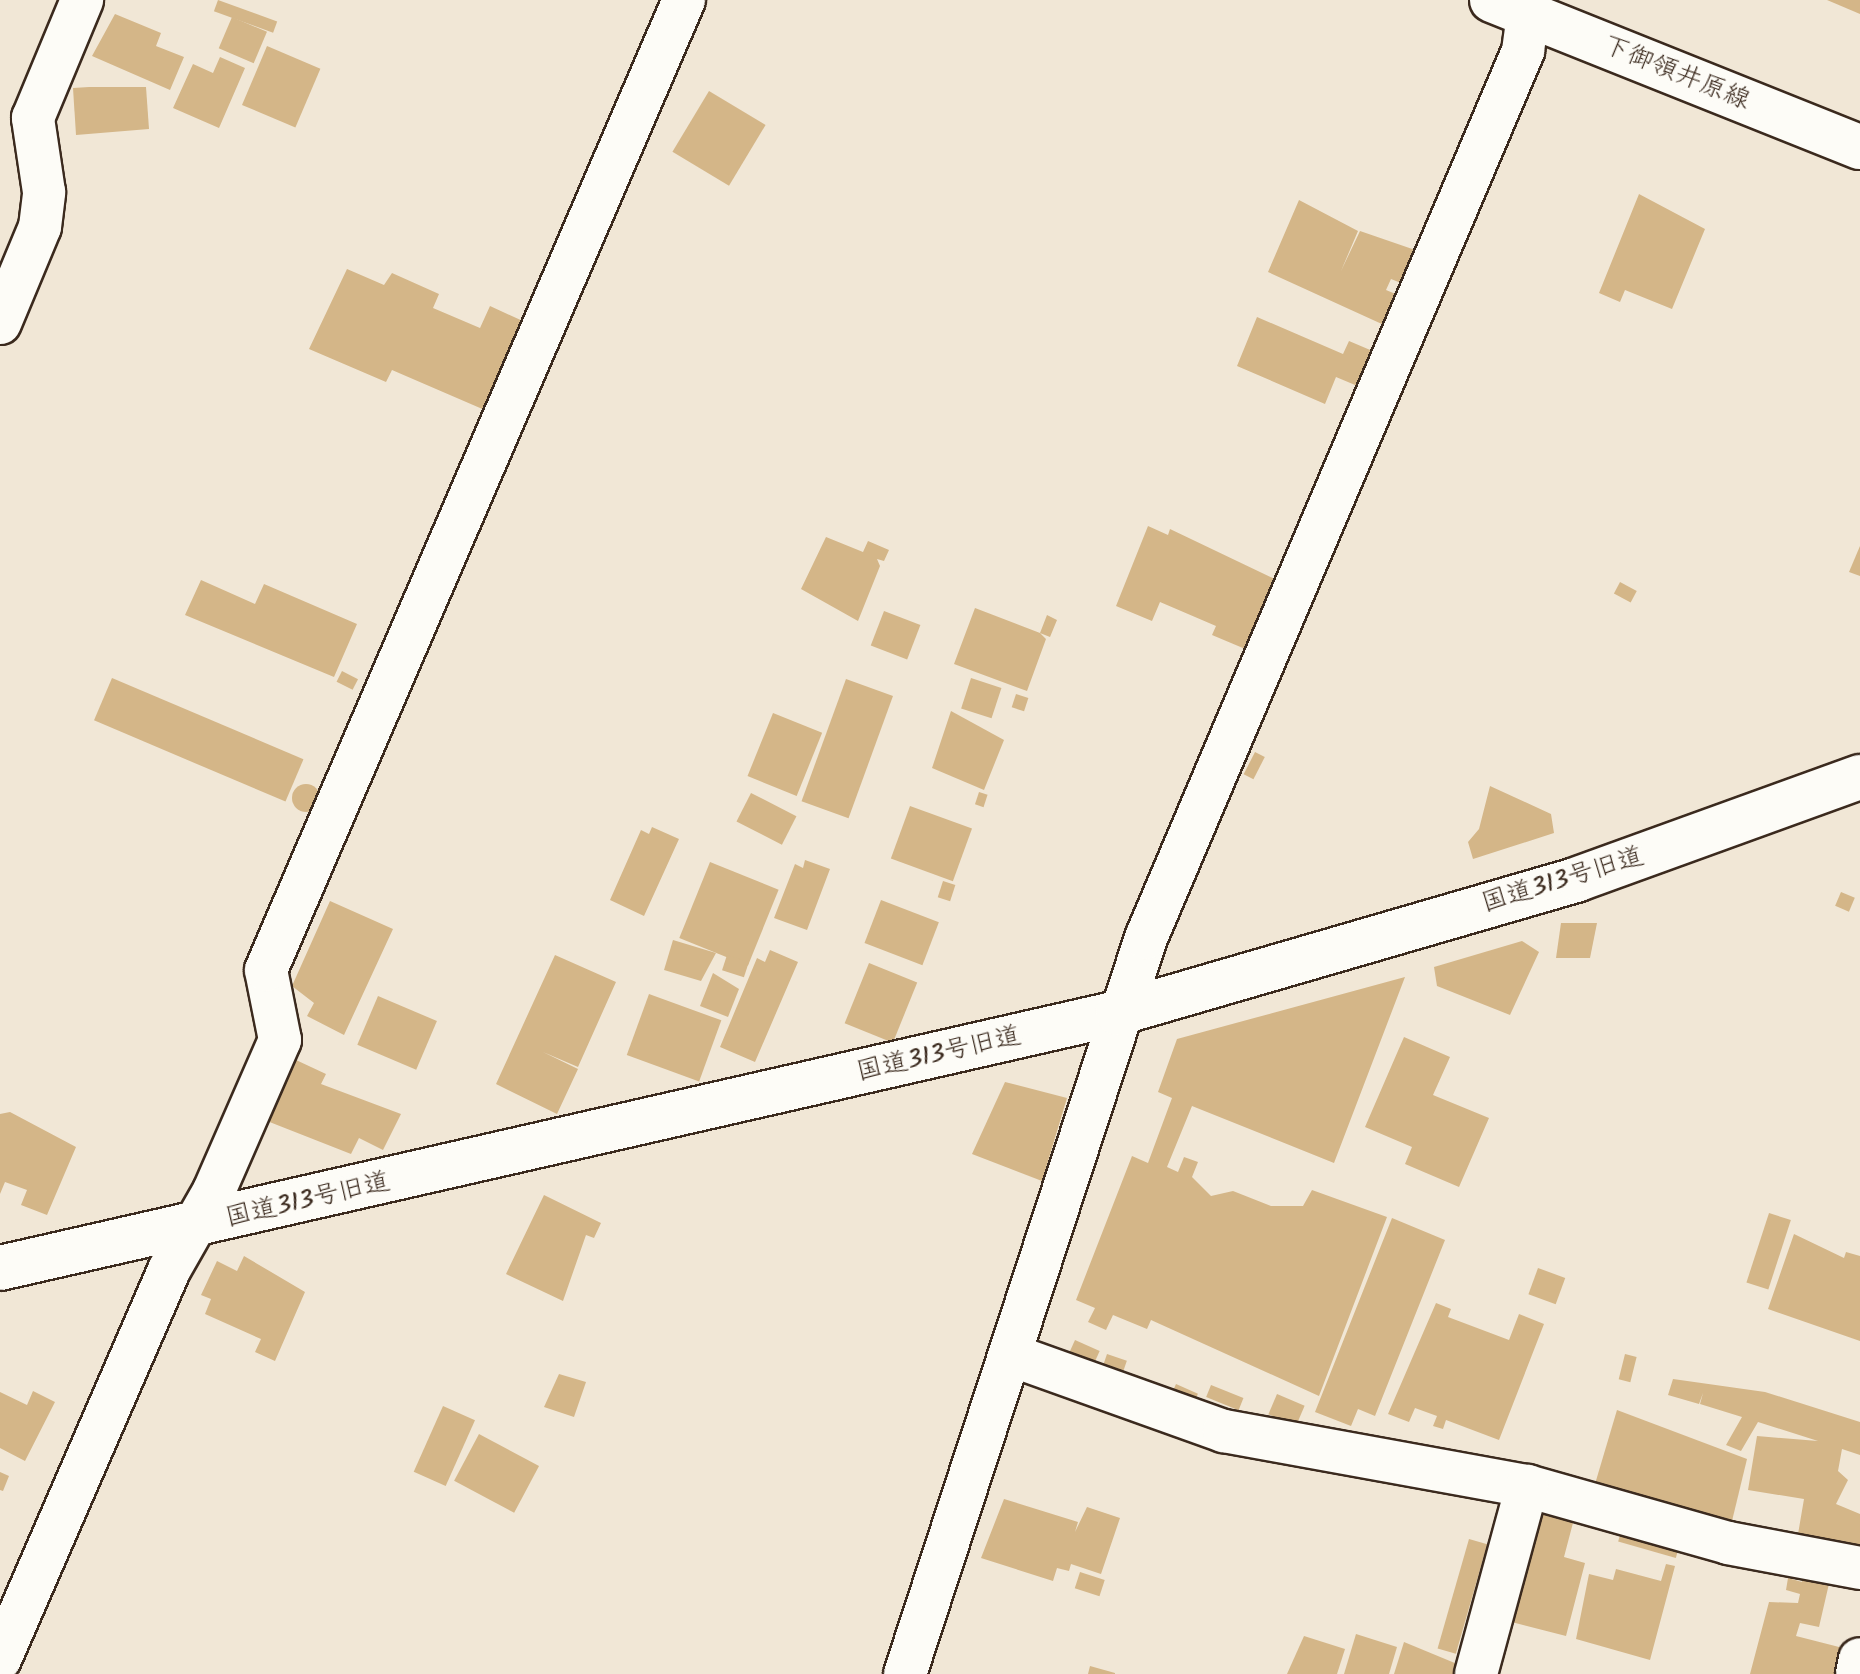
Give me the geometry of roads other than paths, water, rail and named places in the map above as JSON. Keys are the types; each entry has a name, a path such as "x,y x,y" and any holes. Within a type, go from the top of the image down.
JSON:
{"street":[{"path":"0,323 40,227 44,192 33,118 82,0"},
{"path":"0,1659 169,1270 196,1226 280,1040 266,970 684,0"},
{"path":"905,1674 1014,1356 1118,1013 1523,51 1517,5"},
{"name":"下御領井原線","path":"1517,5 1860,147"},
{"name":"国道313号旧道","path":"0,1268 196,1226 1118,1013 1578,879 1860,777"},
{"path":"1014,1356 1224,1431 1527,1486 1728,1543 1860,1568"},
{"path":"1476,1674 1527,1486"},
{"path":"1857,1674 1860,1659"}]}
